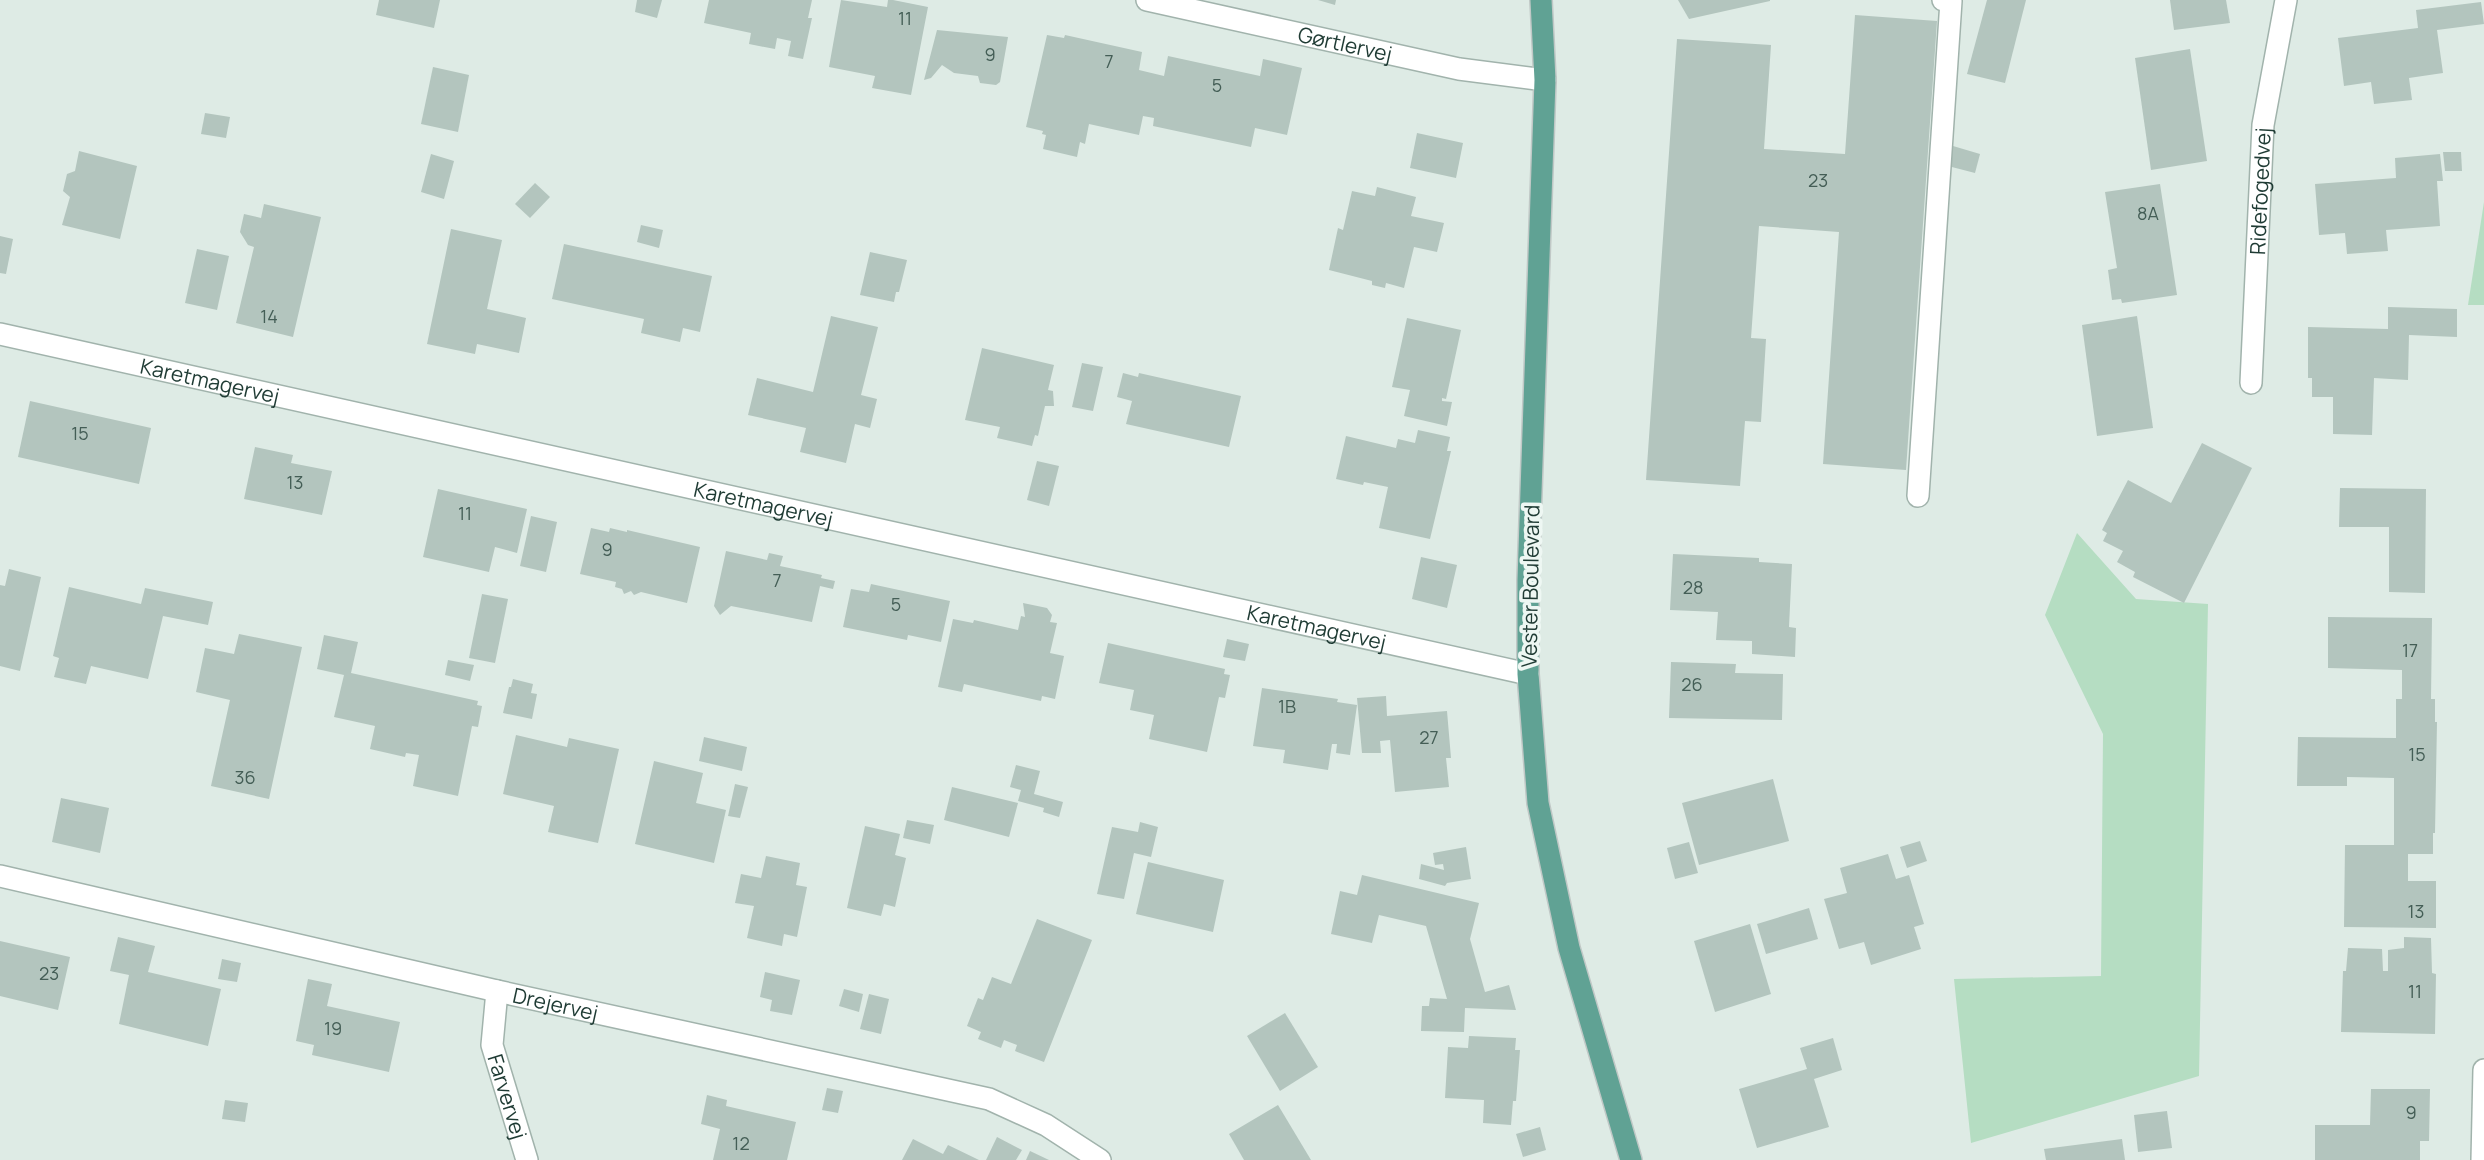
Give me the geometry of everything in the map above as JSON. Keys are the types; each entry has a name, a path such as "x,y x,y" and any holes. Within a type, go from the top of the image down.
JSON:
{"main road":[{"name":"Vester Boulevard","path":"1541,0 1545,80 1528,580 1528,674 1538,803 1569,948 1631,1160"}],"street":[{"name":"Gørtlervej","path":"1147,0 1459,69 1545,80"},
{"path":"1918,496 1951,1 1943,0"},
{"name":"Ridefogedvej","path":"2251,383 2263,125 2286,0"},
{"name":"Karetmagervej","path":"0,334 1528,674"},
{"name":"Drejervej","path":"0,876 497,991 989,1099 1046,1125 1100,1160"},
{"name":"Farvervej","path":"497,991 492,1045 527,1160"},
{"path":"2482,1160 2484,1070"}],"green space":[{"path":"2484,202 2484,305 2468,305"},
{"path":"2077,533 2136,599 2208,604 2199,1076 1971,1143 1954,979 2101,976 2103,734 2045,615"}],"building":[{"path":"379,0 440,0 434,28 376,15"},
{"path":"637,0 662,0 657,18 635,12"},
{"path":"709,0 812,0 808,18 812,18 803,59 788,56 791,41 777,38 775,49 749,44 751,33 704,23"},
{"path":"841,0 887,7 888,0 893,0 928,7 911,95 872,88 875,76 829,67"},
{"path":"1318,0 1336,0 1335,5"},
{"path":"1678,0 1770,0 1770,1 1689,19"},
{"path":"1987,0 2026,0 2005,83 1967,74"},
{"path":"2170,0 2226,0 2230,23 2174,30"},
{"path":"2481,2 2484,24 2437,30 2443,73 2409,78 2412,100 2374,104 2371,82 2344,86 2338,38 2418,28 2416,10"},
{"path":"1855,15 1937,21 1906,470 1823,464 1839,232 1759,226 1751,338 1766,339 1761,422 1745,421 1740,486 1646,480 1677,39 1771,45 1764,149 1845,154"},
{"path":"937,30 1008,37 1000,82 996,85 980,83 978,76 954,73 942,65 931,78 924,80"},
{"path":"1047,35 1064,38 1065,35 1142,52 1139,70 1164,76 1168,56 1260,76 1263,59 1302,68 1287,135 1255,128 1251,147 1153,126 1154,118 1143,116 1139,135 1089,124 1085,144 1080,142 1077,157 1043,149 1046,135 1042,134 1043,131 1026,127"},
{"path":"2190,49 2207,161 2151,170 2135,58"},
{"path":"433,67 469,75 458,132 421,124"},
{"path":"205,113 230,117 226,138 201,134"},
{"path":"1417,133 1463,143 1456,178 1410,168"},
{"path":"1953,146 1980,154 1975,173 1948,166"},
{"path":"79,151 137,166 120,239 62,225 70,197 63,191 67,174 75,171"},
{"path":"2443,152 2461,152 2462,171 2445,171"},
{"path":"431,154 454,161 444,199 421,192"},
{"path":"2440,154 2443,181 2437,181 2440,226 2386,230 2388,251 2347,254 2345,233 2319,235 2315,184 2396,178 2395,158"},
{"path":"535,183 550,197 530,218 515,204"},
{"path":"2160,184 2177,295 2122,303 2121,299 2112,300 2108,270 2117,268 2105,192"},
{"path":"1377,187 1416,197 1411,216 1444,223 1437,252 1414,247 1404,288 1386,283 1385,288 1372,285 1372,281 1329,270 1338,228 1343,230 1352,191 1375,196"},
{"path":"264,204 321,217 293,337 236,323 254,247 248,245 240,232 244,214 261,218"},
{"path":"641,225 663,230 659,248 637,242"},
{"path":"451,229 502,240 487,309 526,318 519,353 477,344 475,354 427,344"},
{"path":"0,236 13,239 6,274 0,273"},
{"path":"564,244 712,276 700,332 683,328 680,342 641,333 644,319 552,299"},
{"path":"197,249 229,256 217,310 185,303"},
{"path":"870,252 907,260 894,302 860,295"},
{"path":"2388,307 2457,309 2457,337 2409,335 2408,380 2374,378 2372,435 2333,434 2333,397 2312,397 2312,378 2308,378 2308,327 2388,329"},
{"path":"831,316 878,327 861,395 877,399 870,428 855,424 846,463 800,452 806,428 748,415 757,378 813,392"},
{"path":"2137,316 2153,428 2097,436 2082,325"},
{"path":"1407,318 1461,330 1446,399 1442,398 1442,401 1452,402 1447,426 1404,416 1410,390 1392,387"},
{"path":"982,348 1054,365 1048,390 1053,391 1054,406 1045,406 1038,436 1035,435 1032,446 997,438 1000,427 965,420"},
{"path":"1082,363 1103,367 1093,411 1072,407"},
{"path":"1123,373 1138,377 1139,373 1241,396 1229,447 1126,424 1132,401 1117,397"},
{"path":"30,401 151,428 139,484 18,457"},
{"path":"1418,430 1450,437 1447,451 1451,451 1430,539 1379,528 1388,487 1336,479 1346,436 1396,448 1398,439 1415,443"},
{"path":"2202,443 2252,468 2184,603 2133,577 2135,572 2117,562 2123,551 2103,541 2107,533 2102,530 2128,480 2171,503"},
{"path":"255,447 293,455 291,463 332,471 322,515 244,499"},
{"path":"1037,461 1059,466 1049,506 1027,500"},
{"path":"2340,488 2426,489 2425,593 2389,592 2389,527 2339,527"},
{"path":"438,489 527,509 517,553 495,547 489,572 423,557"},
{"path":"531,516 557,522 546,572 520,566"},
{"path":"591,528 609,532 610,528 627,530 700,547 687,603 641,592 634,595 631,591 624,594 622,589 615,587 616,582 580,574"},
{"path":"726,551 767,560 769,553 783,556 780,566 822,575 821,578 835,581 833,589 820,586 812,622 731,606 720,615 714,606"},
{"path":"1673,554 1759,558 1759,562 1792,564 1789,627 1796,628 1795,657 1752,654 1752,641 1716,640 1718,612 1670,610"},
{"path":"1421,557 1457,565 1447,608 1412,599"},
{"path":"9,569 41,577 20,671 0,666 0,585 5,586"},
{"path":"871,584 950,601 941,642 908,635 907,640 843,627 851,589 869,592"},
{"path":"69,587 141,604 145,588 213,602 208,625 163,616 148,679 91,666 86,684 54,677 59,658 53,656"},
{"path":"482,594 508,599 495,663 469,658"},
{"path":"1023,603 1047,608 1052,615 1050,622 1057,623 1050,653 1064,656 1055,699 1042,696 1041,701 964,684 962,692 938,687 953,619 973,623 974,620 1018,630 1021,616 1025,617"},
{"path":"2328,617 2432,618 2431,699 2435,699 2437,722 2435,833 2433,854 2408,854 2408,881 2436,881 2436,928 2344,927 2345,845 2394,845 2394,778 2347,777 2347,786 2297,786 2298,737 2396,738 2396,699 2402,699 2402,670 2328,668"},
{"path":"239,634 302,647 269,799 211,786 230,700 196,692 205,648 234,654"},
{"path":"324,635 358,642 351,673 478,701 477,705 482,706 478,727 472,726 458,796 413,786 419,755 406,753 405,757 370,749 375,726 334,717 344,675 317,669"},
{"path":"1227,639 1249,644 1245,661 1223,657"},
{"path":"1108,643 1225,669 1224,674 1230,675 1225,698 1219,697 1207,752 1149,739 1154,715 1130,710 1134,690 1099,683"},
{"path":"448,660 474,665 470,681 445,675"},
{"path":"1671,662 1736,664 1735,673 1783,674 1782,720 1669,718"},
{"path":"513,679 533,684 531,693 537,694 532,719 503,713"},
{"path":"1262,688 1338,699 1337,702 1357,705 1350,755 1336,753 1337,744 1332,744 1328,770 1283,763 1285,750 1253,746"},
{"path":"1386,696 1387,716 1447,711 1451,758 1446,758 1449,787 1395,792 1390,740 1380,741 1381,753 1362,753 1357,698"},
{"path":"516,735 567,747 569,738 619,749 598,843 548,832 554,806 503,794"},
{"path":"704,737 747,747 742,771 699,761"},
{"path":"654,761 703,773 696,803 726,810 714,863 635,844"},
{"path":"1016,765 1040,771 1034,794 1063,802 1059,817 1043,812 1044,808 1018,801 1021,790 1010,787"},
{"path":"1773,779 1789,841 1699,865 1682,803"},
{"path":"735,784 748,787 740,818 728,816"},
{"path":"952,787 1018,803 1009,837 944,820"},
{"path":"61,798 109,808 100,853 52,842"},
{"path":"907,820 934,825 930,844 903,838"},
{"path":"1140,822 1158,827 1151,857 1134,853 1124,899 1097,894 1112,827 1138,832"},
{"path":"865,826 900,834 895,855 906,858 895,907 884,904 881,916 847,908"},
{"path":"1920,841 1927,861 1907,868 1900,847"},
{"path":"1689,842 1698,873 1675,879 1667,848"},
{"path":"1466,847 1471,879 1447,883 1445,886 1419,879 1421,864 1444,870 1443,864 1435,865 1433,853"},
{"path":"1888,854 1896,879 1909,875 1924,924 1914,927 1921,949 1871,965 1864,942 1839,949 1824,899 1847,893 1840,868"},
{"path":"766,856 800,863 796,885 807,887 797,937 784,934 782,946 747,938 754,906 735,903 741,874 761,878"},
{"path":"1148,862 1224,880 1213,932 1136,914"},
{"path":"1362,875 1479,903 1470,939 1485,992 1509,985 1516,1010 1465,1008 1464,1032 1421,1031 1422,1006 1429,1006 1430,998 1447,999 1426,926 1379,915 1372,943 1331,934 1340,891 1357,895"},
{"path":"1809,908 1818,939 1766,954 1757,924"},
{"path":"1037,919 1092,940 1044,1062 1015,1051 1017,1045 1004,1040 1001,1048 978,1039 981,1032 967,1026 978,998 983,1000 992,977 1011,984"},
{"path":"1750,924 1771,994 1715,1012 1694,941"},
{"path":"118,937 155,946 148,972 221,989 208,1046 119,1024 129,975 110,971"},
{"path":"2404,937 2431,938 2432,973 2436,974 2435,1034 2341,1032 2343,971 2346,971 2348,948 2382,949 2383,971 2388,971 2388,950 2404,948"},
{"path":"0,941 70,957 58,1010 0,996"},
{"path":"222,959 241,963 237,982 218,979"},
{"path":"765,972 800,980 792,1015 770,1011 772,1000 760,997"},
{"path":"308,979 332,984 327,1006 400,1022 389,1072 312,1055 314,1045 296,1041"},
{"path":"844,989 863,994 859,1012 839,1006"},
{"path":"869,994 889,999 881,1034 860,1029"},
{"path":"1285,1013 1318,1067 1280,1091 1247,1036"},
{"path":"1469,1036 1516,1038 1515,1050 1520,1050 1516,1101 1513,1101 1511,1125 1483,1123 1484,1100 1445,1098 1448,1047 1468,1048"},
{"path":"1833,1038 1842,1070 1814,1079 1829,1127 1757,1148 1739,1089 1807,1069 1800,1048"},
{"path":"827,1088 843,1091 838,1113 822,1110"},
{"path":"2371,1089 2430,1089 2429,1141 2420,1141 2420,1160 2315,1160 2315,1125 2370,1125"},
{"path":"707,1095 727,1100 726,1106 796,1122 787,1160 713,1160 720,1129 701,1124"},
{"path":"225,1100 248,1103 245,1122 222,1119"},
{"path":"1278,1105 1311,1160 1244,1160 1229,1134"},
{"path":"2167,1111 2172,1148 2138,1152 2134,1115"},
{"path":"1540,1127 1546,1150 1523,1157 1516,1134"},
{"path":"997,1137 1022,1150 1016,1160 986,1160"},
{"path":"913,1139 943,1154 948,1145 979,1160 902,1160"},
{"path":"2122,1139 2125,1160 2046,1160 2044,1149"},
{"path":"1030,1151 1049,1160 1026,1160"}]}
